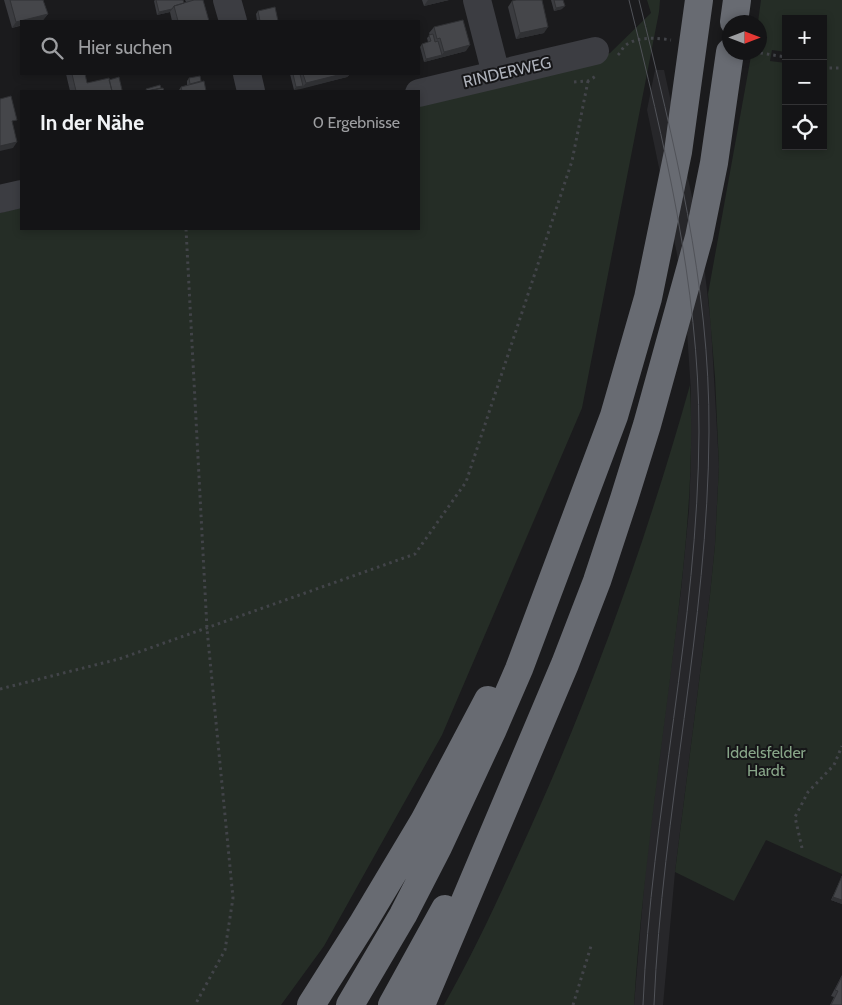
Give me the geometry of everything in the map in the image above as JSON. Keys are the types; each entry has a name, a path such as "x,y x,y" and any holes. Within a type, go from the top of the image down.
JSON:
{"highway":[{"path":"350,1005 403,915 468,784 518,668 614,416 648,298 678,152 699,0"},
{"path":"735,15 737,0"},
{"path":"421,1005 565,664 597,581 650,416 699,237 714,163 729,60"},
{"path":"311,1005 424,821 549,586"},
{"path":"392,1005 522,764"}],"street":[{"path":"227,0 233,20"},
{"path":"477,0 496,74"},
{"name":"RINDERWEG","path":"420,93 595,51"},
{"path":"247,75 252,90"},
{"path":"0,199 20,194"}],"path":[{"path":"767,54 782,56"},
{"path":"827,68 842,68"},
{"path":"0,689 118,659 415,554 466,482 572,161 588,81"},
{"path":"186,230 207,629 233,898 225,950 195,1005"},
{"path":"802,848 795,817 808,792 834,765 842,746"},
{"path":"573,1005 591,946"}],"shaded area":[{"path":"655,70 664,70 695,210 704,264 711,326 719,466 715,545 710,595 675,872 663,1005 634,1005 646,862 681,590 689,510 691,458 691,392 687,331 677,254 647,110"}],"green space":[{"path":"647,0 660,0 582,408 442,735 324,946 281,1005 0,1005 0,213 20,208 20,230 420,230 420,106 610,53 651,13"},
{"name":"Iddelsfelder Hardt","path":"761,0 842,0 842,874 766,840 734,901 675,872 715,545 719,466 715,377 708,294 750,60 767,60 767,15 759,15"},
{"path":"690,385 691,457 687,528 680,600 645,879 634,1005 444,1005 493,911 569,738 635,563"}],"building":[{"path":"10,0 43,0 48,14 16,22"},
{"path":"156,0 183,0 184,3 174,6 172,9 159,12"},
{"path":"194,0 203,0 209,20 178,20 174,6"},
{"path":"542,0 548,27 520,33 512,1"},
{"path":"554,0 563,0 565,6 556,8"},
{"path":"275,7 278,20 260,20 258,11"},
{"path":"463,20 470,45 444,52 440,38 437,39 434,27"},
{"path":"433,34 435,42 438,41 442,55 426,59 422,44 431,41 429,35"},
{"path":"72,75 85,75 87,83 109,78 112,90 76,90"},
{"path":"293,75 300,75 303,86 296,87"},
{"path":"303,75 338,75 306,83"},
{"path":"200,76 201,81 190,84 189,78"},
{"path":"119,77 122,90 112,90 109,80"},
{"path":"204,81 206,90 182,90 181,87"},
{"path":"160,85 161,88 152,90 146,89"},
{"path":"11,96 17,120 12,121 17,142 0,146 0,99"},
{"path":"842,876 842,900 833,897"},
{"path":"842,976 842,1005 831,1005 838,991 835,990"}],"tram line":[{"path":"629,0 667,160 686,268 693,322 699,432 697,504 691,576 655,861 643,1005"},
{"path":"639,0 677,160 697,268 708,377 709,432 707,504 701,576 666,861 654,1005"}]}
